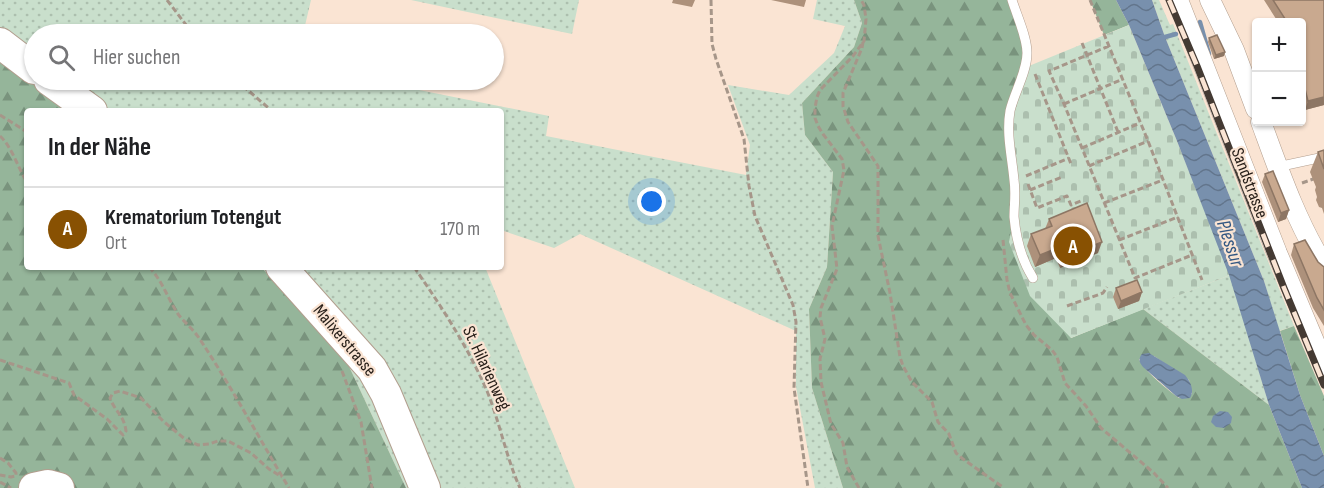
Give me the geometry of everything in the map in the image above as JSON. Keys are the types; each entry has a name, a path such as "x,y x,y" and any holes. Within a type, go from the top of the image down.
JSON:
{"main road":[{"path":"0,43 24,61"},
{"path":"63,90 88,108"},
{"name":"Malixerstrasse","path":"284,270 372,369 386,394 425,488"},
{"path":"34,488 48,485 59,488"}],"street":[{"name":"Sandstrasse","path":"1178,0 1277,253 1324,365"},
{"path":"1210,0 1234,50 1252,96"},
{"path":"1262,126 1277,167 1308,239 1324,266"}],"lane":[{"path":"1012,0 1026,45 1027,56 1012,103 1008,127 1015,189 1014,217 1023,260 1033,278"},
{"path":"1277,167 1324,157"}],"path":[{"path":"167,0 185,24"},
{"path":"711,0 712,44 744,139 755,216 793,305 796,322 794,388 808,488"},
{"path":"861,0 866,19 864,41 843,93 843,106 848,122 878,166 878,236 900,357 912,382 932,402 938,422 949,434 956,453 1004,488"},
{"path":"1090,0 1202,280"},
{"path":"859,488 848,467 843,443 831,424 821,382 820,359 825,339 820,317 821,308 837,269 832,226 844,170 842,159 818,126 815,108 820,90 853,56 864,41"},
{"path":"1082,43 1118,132"},
{"path":"1109,46 1049,71 1134,278 1192,255"},
{"path":"1026,63 1032,65 1071,164"},
{"path":"1064,105 1123,79"},
{"path":"248,90 269,108"},
{"path":"0,115 24,130"},
{"path":"1082,147 1140,123"},
{"path":"0,135 24,177"},
{"path":"1089,166 1148,141"},
{"path":"1069,158 1025,177 1037,208 1067,196 1071,205 1081,201"},
{"path":"1287,189 1324,175"},
{"path":"1030,190 1062,177"},
{"path":"1104,203 1163,180"},
{"path":"1119,240 1178,217"},
{"path":"1003,233 1005,267 1010,293 1026,325 1052,350 1057,357 1065,383 1086,406 1101,428 1154,473 1168,488"},
{"path":"151,270 180,317 192,328 203,344 289,488"},
{"name":"St. Hilarienweg","path":"416,270 447,317 478,372 488,394 507,458 520,488"},
{"path":"1067,306 1103,293 1107,287"},
{"path":"0,360 69,383 74,395 107,419 123,435 126,431 125,421 112,405 110,398 113,393 120,391 141,398 164,422 186,440 198,445 228,441 251,453 282,477"},
{"path":"342,371 361,422 372,488"},
{"path":"0,458 13,468 16,474 11,477 0,475"},
{"path":"0,482 11,488"}],"green space":[{"path":"0,0 311,0 305,24 24,24 24,75 0,59"},
{"path":"411,0 579,0 572,34"},
{"path":"817,0 854,0 862,23 854,47 802,103 805,135 833,172 827,267 809,309 812,388 843,488 815,488 796,387 796,331 580,234 554,248 504,231 504,108 72,108 45,90 419,90 549,116 546,136 746,175 750,145 728,85 789,95 834,53 845,26 813,19"},
{"path":"854,0 1012,0 1026,45 1071,338 1143,309 1269,405 1302,488 843,488 812,388 809,309 827,267 833,172 805,135 802,103 854,47 862,23","holes":["1154,356 1189,380 1192,394 1179,398 1151,374 1139,359"]},
{"path":"1090,0 1116,0 1129,25 1104,35"},
{"path":"1152,0 1159,0 1170,25 1173,24 1294,326 1279,331 1264,281"},
{"path":"1129,25 1230,275 1071,338 1030,296 1009,242 1014,217 1009,136 1024,68"},
{"path":"0,59 24,75 24,90 45,90 72,108 24,108 24,270 264,270 346,360 406,488 0,488"},
{"path":"264,270 486,270 575,488 406,488 346,360"},
{"path":"1230,275 1269,405 1143,309"},
{"path":"1294,326 1324,396 1324,456 1300,395 1280,331"}],"water":[{"name":"Plessur","path":"1116,0 1152,0 1264,281 1300,395 1324,456 1324,488 1302,488 1269,405 1229,275 1177,141 1129,25"},
{"path":"1149,353 1185,375 1192,389 1190,398 1182,399 1176,396 1143,367 1140,357 1142,354"},
{"path":"1220,411 1228,412 1232,417 1231,423 1224,428 1216,427 1211,422 1213,416"}],"building":[{"path":"1273,0 1324,0 1324,97 1308,101 1306,93 1306,18 1284,18"},
{"path":"1217,35 1225,52 1216,55 1209,38"},
{"path":"1324,150 1324,169 1318,152"},
{"path":"1273,171 1289,210 1281,213 1265,174"},
{"path":"1087,203 1102,242 1064,257 1060,247 1040,255 1031,234 1052,226 1049,219"},
{"path":"1305,240 1318,262 1324,267 1324,310 1294,244"},
{"path":"1137,280 1142,292 1121,301 1116,288"}],"waterway":[{"path":"1200,22 1209,54"},
{"path":"1161,37 1176,34"}],"railway":[{"path":"1169,0 1324,385"}],"place":[{"name":"Krematorium Totengut","path":"1073,246"}]}
